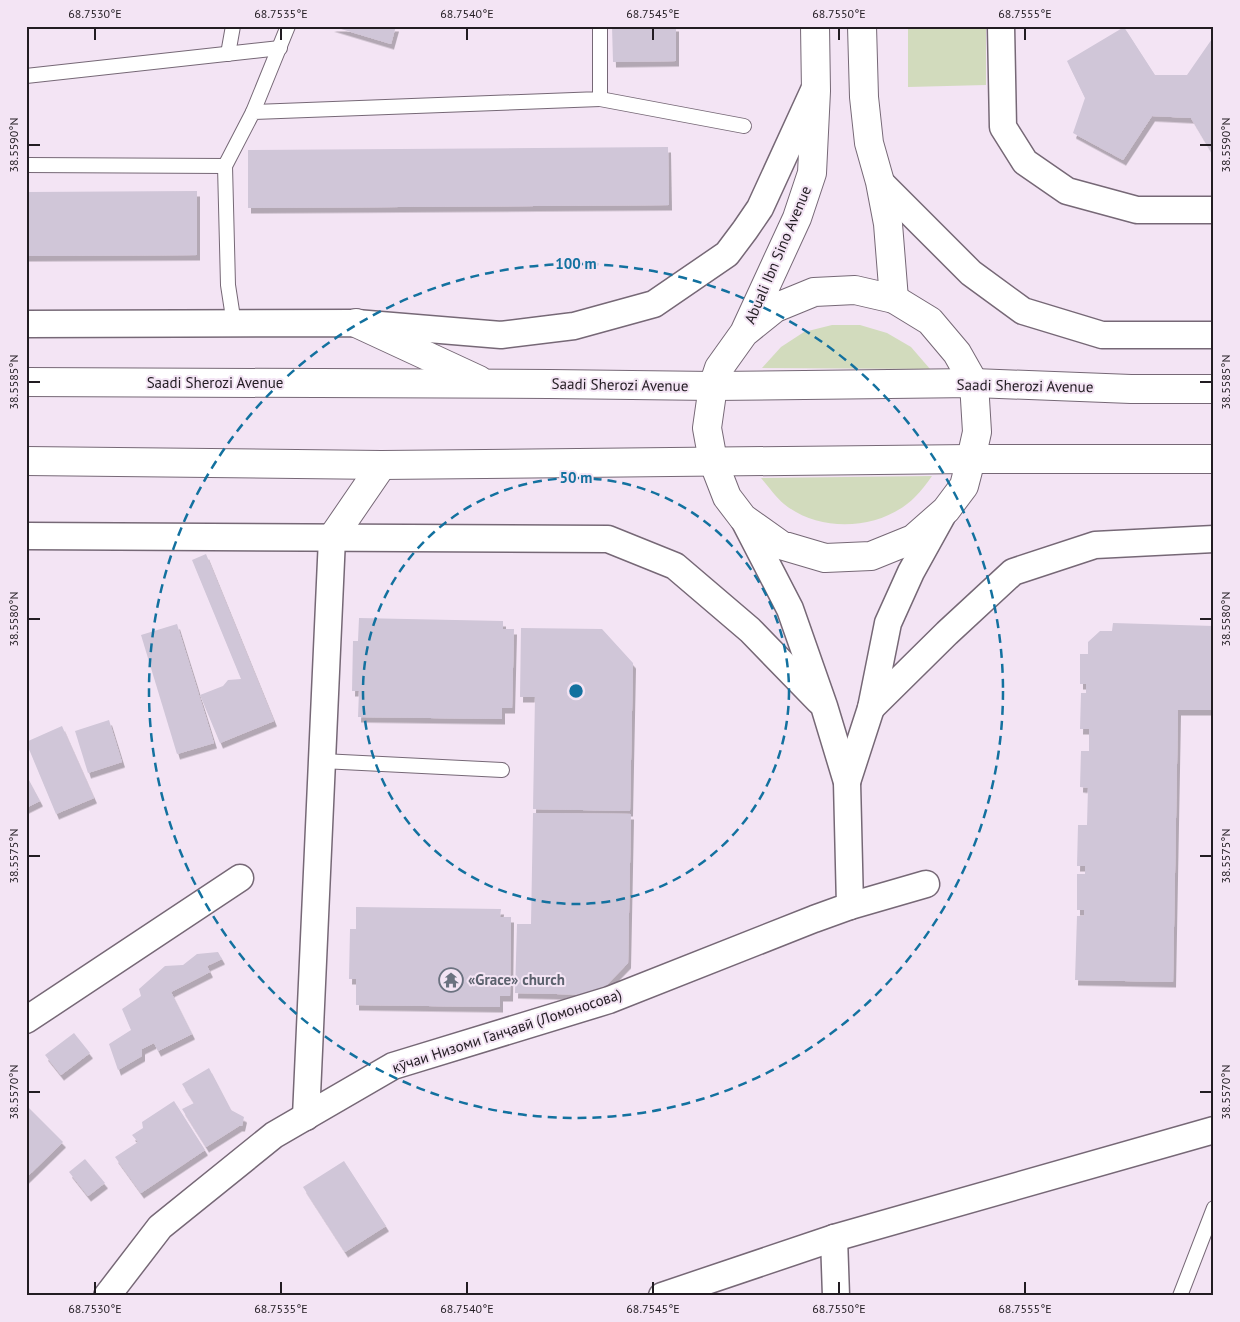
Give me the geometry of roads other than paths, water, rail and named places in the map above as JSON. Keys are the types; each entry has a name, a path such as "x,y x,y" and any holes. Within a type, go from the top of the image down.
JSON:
{"main road":[{"name":"Abuali Ibn Sino Avenue","path":"744,333 797,218 812,174 816,87 814,26"},
{"path":"862,26 864,97 869,143 880,182 888,224 894,300"},
{"path":"855,290 894,300 930,321 957,354 974,383 977,432 964,486 946,510 913,539 871,556 825,558 781,545 743,518 727,498 713,462 707,428 712,386 719,368 744,333 775,308 814,292 855,290"},
{"path":"356,323 487,384"},
{"name":"Saadi Sherozi Avenue","path":"26,382 712,386 974,383 1214,389"},
{"path":"26,461 382,465 971,459 1214,459"},
{"path":"332,538 382,465"}],"street":[{"path":"1001,26 1003,127 1025,162 1067,192 1136,210 1214,210"},
{"path":"26,324 356,323 501,335 574,326 654,304 727,254 745,230 760,208 816,87"},
{"path":"880,182 971,274 1024,311 1102,336 1214,335"},
{"path":"847,782 871,708 888,623 911,572 946,510"},
{"path":"743,518 781,588 790,609 824,706 847,782 850,906"},
{"path":"26,536 608,539 675,566 750,630 824,706"},
{"path":"306,1116 332,538"},
{"path":"871,708 947,633 1013,572 1094,545 1214,539"},
{"path":"26,1020 240,878"},
{"name":"кӯчаи Низоми Ганҷавӣ (Ломоносова)","path":"107,1296 160,1227 274,1134 394,1066 609,1000 814,919 850,906 926,884"},
{"path":"662,1296 834,1238 1214,1130"},
{"path":"834,1238 836,1296"}],"lane":[{"path":"228,54 233,26"},
{"path":"234,324 228,285 225,166 253,112 288,26"},
{"path":"600,26 600,99"},
{"path":"26,76 280,48"},
{"path":"253,112 600,99 744,126"},
{"path":"26,165 225,166"},
{"path":"322,761 502,770"},
{"path":"1180,1296 1214,1208"}],"place":[{"name":"«Grace» church","path":"451,980"}]}
